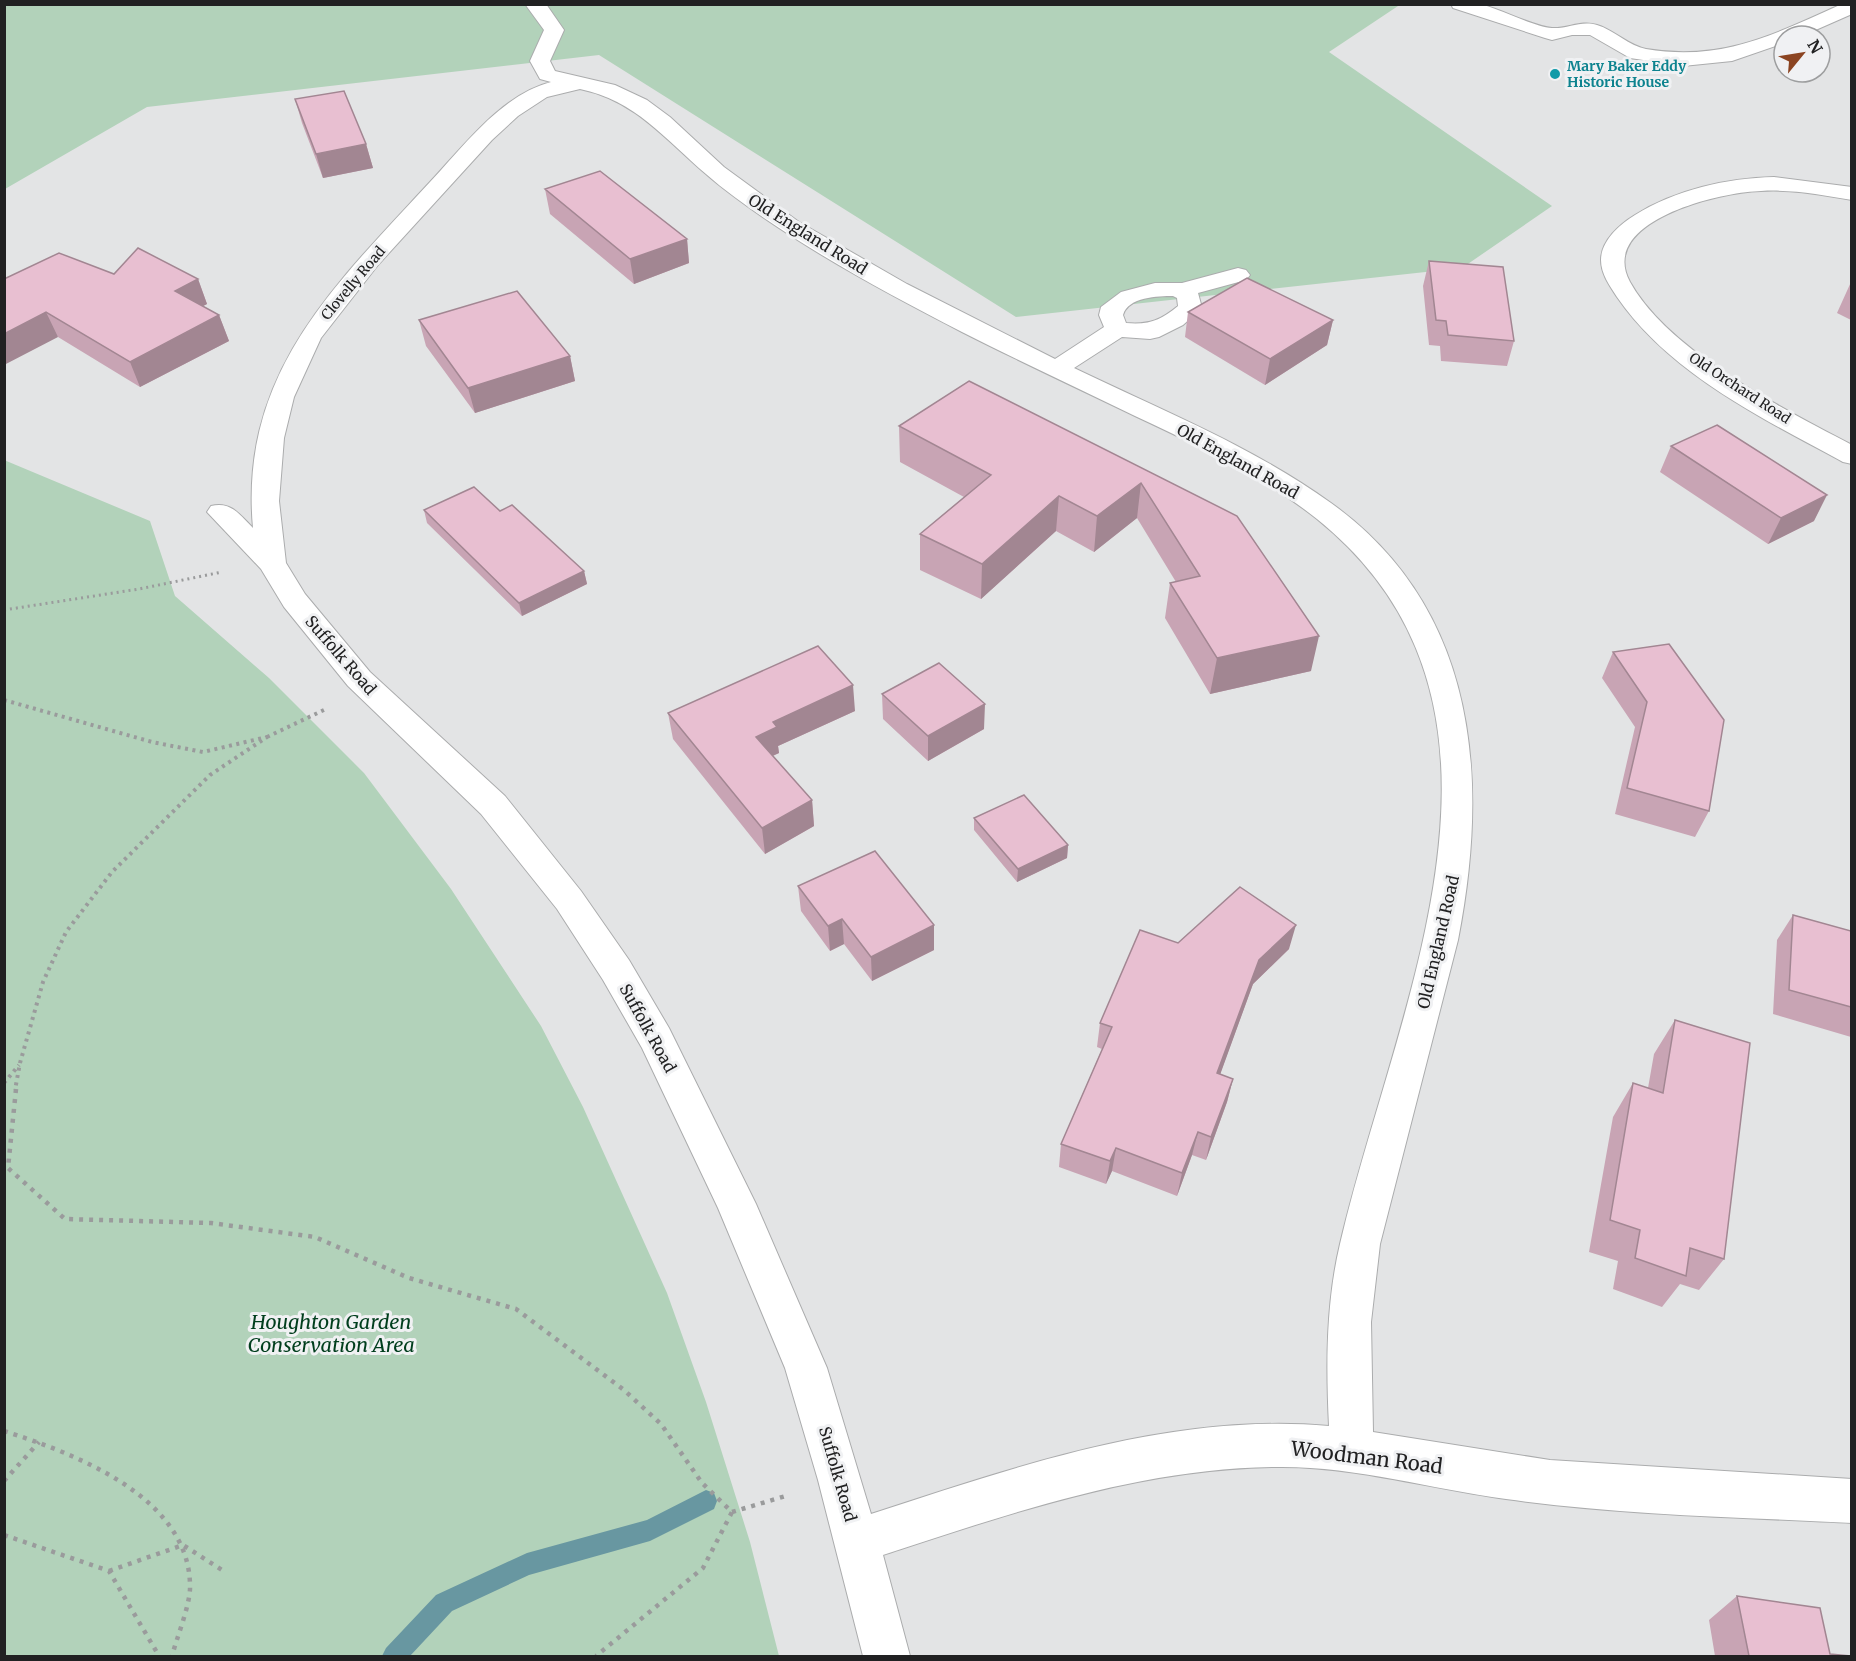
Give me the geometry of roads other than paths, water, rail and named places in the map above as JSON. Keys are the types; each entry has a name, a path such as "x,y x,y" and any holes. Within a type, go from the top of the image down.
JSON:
{"street":[{"name":"Old England Road","path":"534,4 554,30 540,61 547,75 575,84 594,85 626,96 654,115 732,184 792,227 885,282 1056,369 1236,456 1274,478 1339,524 1385,568 1417,618 1440,667 1456,755 1456,858 1451,898 1441,940 1360,1244 1351,1291 1348,1384 1353,1451"},
{"path":"1460,4 1552,34 1572,29 1592,29 1605,34 1637,54 1683,60 1732,55 1772,41"},
{"path":"1812,24 1851,7"},
{"name":"Clovelly Road","path":"272,563 265,526 266,489 273,423 293,368 322,320 375,256 490,132 542,92 575,84"},
{"name":"Old Orchard Road","path":"1851,195 1787,185 1749,184 1715,191 1667,206 1635,223 1618,239 1613,256 1617,279 1635,305 1661,334 1734,387 1851,456"},
{"path":"1056,369 1117,328 1150,332 1180,308 1238,275"},
{"path":"1117,328 1111,315 1113,307 1141,290 1162,287 1180,308"},
{"name":"Suffolk Road","path":"220,512 272,563 294,600 318,631 370,689 492,805 569,900 616,970 656,1039 686,1100 770,1279 806,1368 840,1479 886,1656"},
{"name":"Woodman Road","path":"857,1541 1039,1482 1121,1463 1204,1451 1282,1445 1353,1451 1506,1477 1574,1485 1851,1501"}],"waterway":[{"path":"394,1656 444,1603 527,1564 650,1530 706,1501"}],"place":[{"name":"Mary Baker Eddy Historic House","path":"1555,74"}],"park label":[{"name":"Houghton Garden Conservation Area","path":"331,1332"}]}
